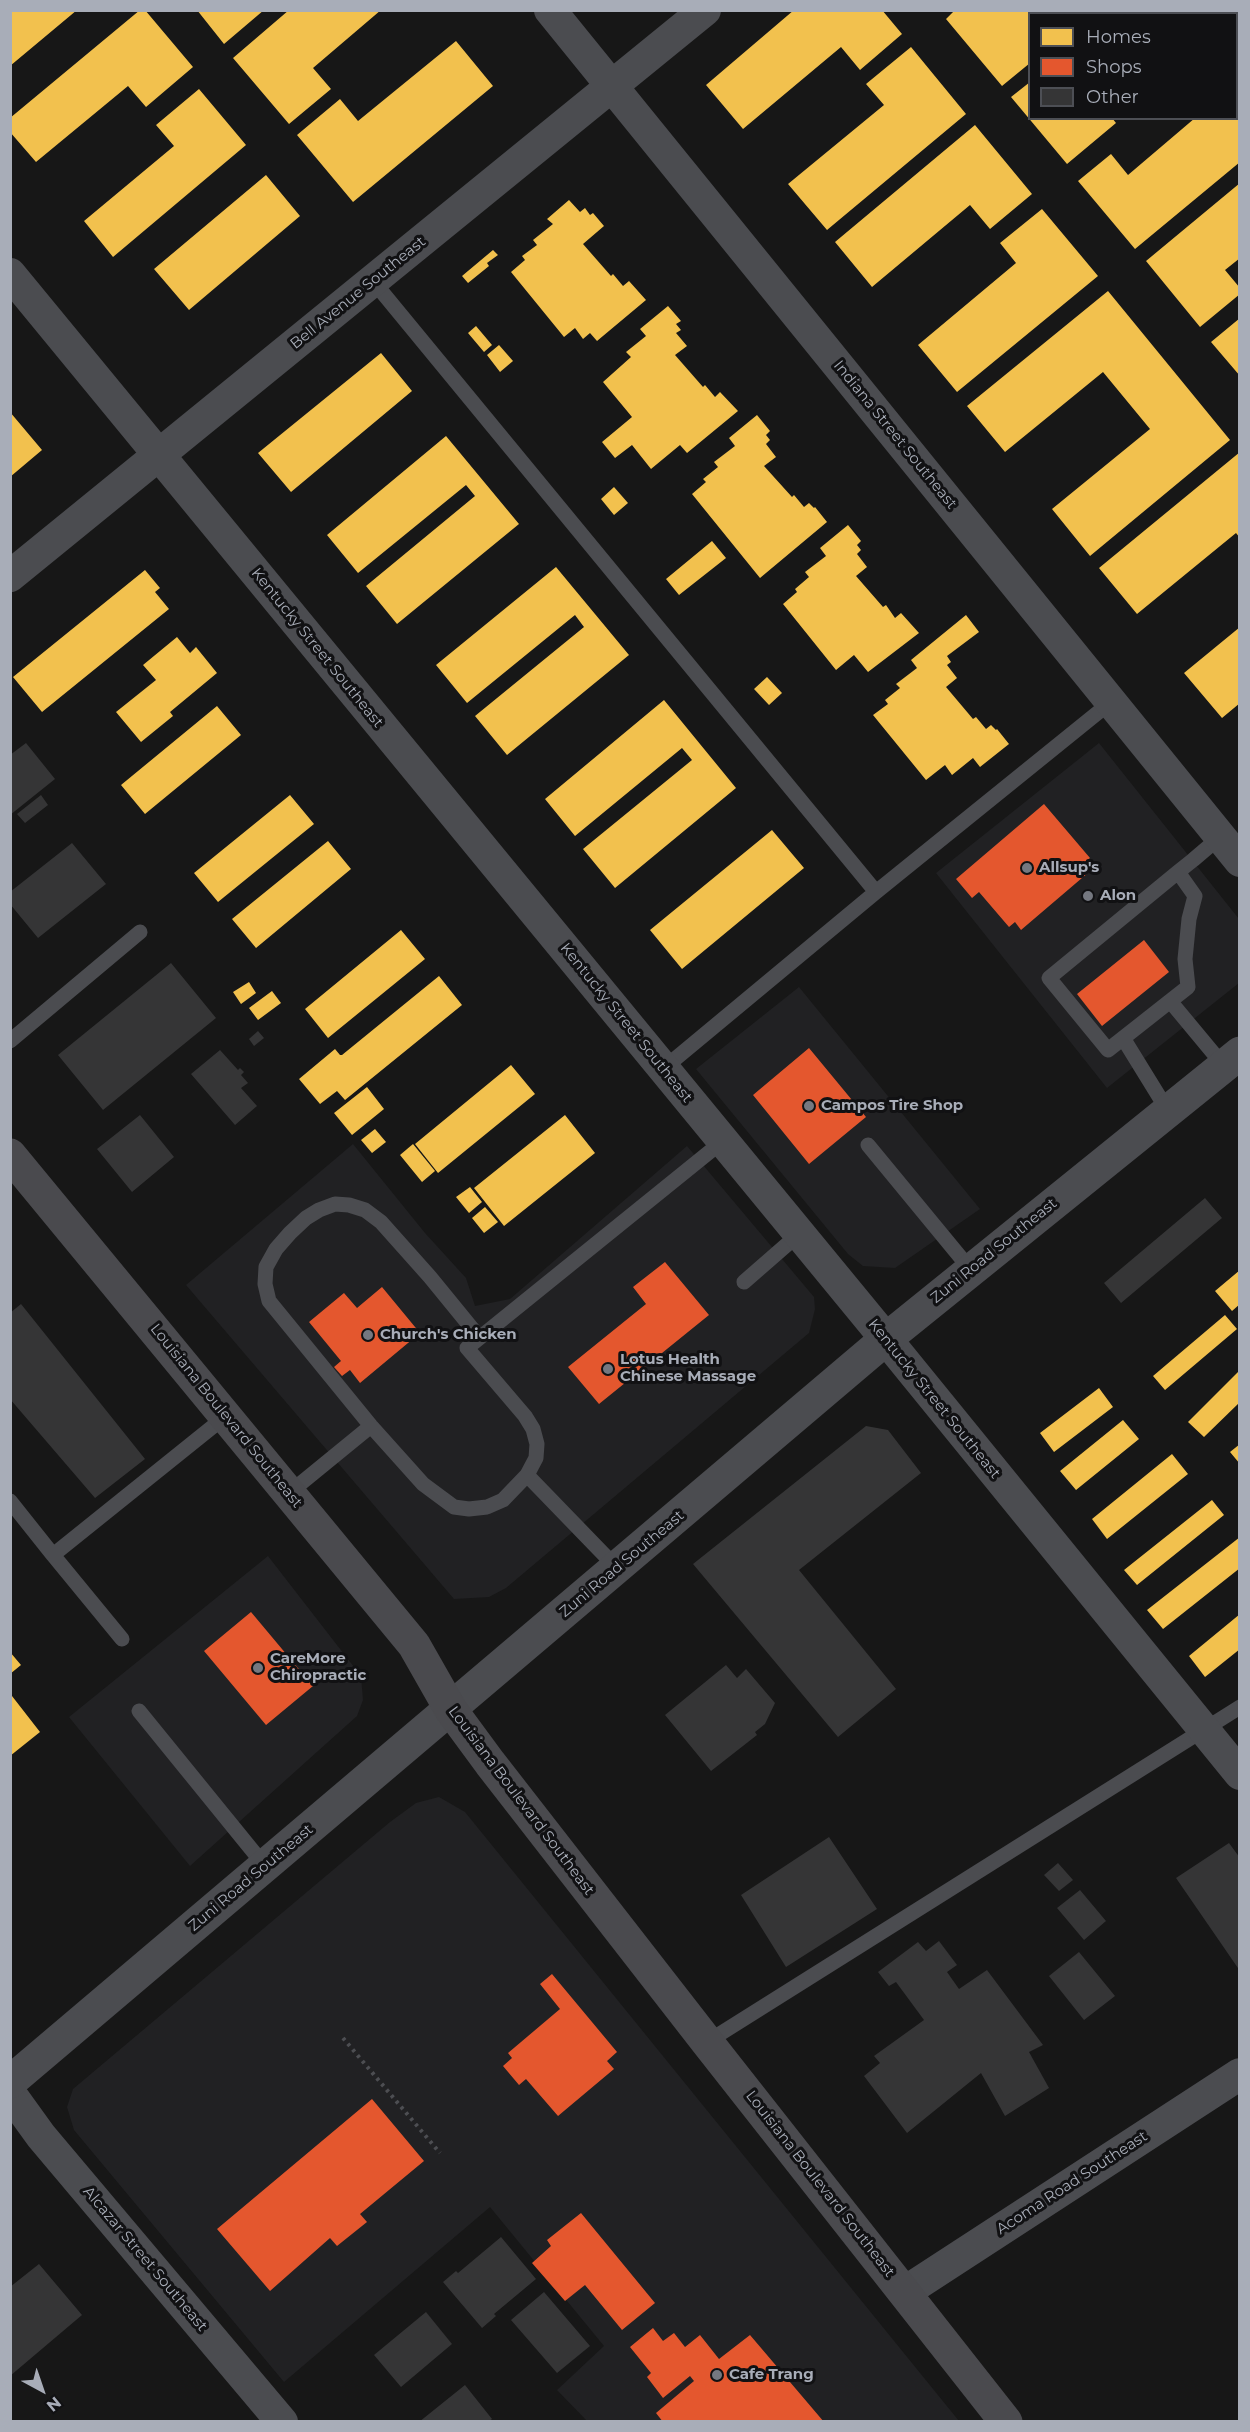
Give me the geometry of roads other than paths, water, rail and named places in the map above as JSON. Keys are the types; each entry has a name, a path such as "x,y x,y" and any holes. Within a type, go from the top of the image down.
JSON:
{"main road":[{"name":"Louisiana Boulevard Southeast","path":"10,1155 414,1645 451,1710 706,2042 1006,2421"}],"street":[{"name":"Indiana Street Southeast","path":"550,10 1230,849"},
{"name":"Bell Avenue Southeast","path":"10,576 705,10"},
{"name":"Kentucky Street Southeast","path":"10,274 800,1234 1239,1774"},
{"name":"Zuni Road Southeast","path":"10,2082 886,1339 1232,1059"},
{"name":"Acoma Road Southeast","path":"905,2292 1239,2074"},
{"name":"Alcazar Street Southeast","path":"10,2093 41,2136 282,2421"}],"lane":[{"path":"373,281 876,892"},
{"path":"663,1068 1111,702"},
{"path":"1178,872 1195,896 1189,919 1185,959 1188,987 1108,1050 1049,978 1178,872 1230,849"},
{"path":"10,1041 140,932"},
{"path":"1170,1001 1232,1059"},
{"path":"1123,1038 1168,1111"},
{"path":"479,1337 395,1237 364,1210 349,1204 335,1204 306,1218 276,1249 266,1267 265,1284 269,1301 371,1426 423,1484 454,1507 469,1509 487,1507 503,1500 527,1475 536,1458 537,1444 533,1429 525,1416 467,1348 723,1141"},
{"path":"868,1145 971,1270"},
{"path":"744,1282 800,1234"},
{"path":"53,1555 226,1416"},
{"path":"290,1493 371,1426"},
{"path":"527,1475 617,1568"},
{"path":"10,1501 122,1639"},
{"path":"706,2042 1239,1707"},
{"path":"138,1711 265,1866"}],"place":[{"name":"Allsup's","path":"1027,868"},
{"name":"Alon","path":"1088,896"},
{"name":"Campos Tire Shop","path":"809,1106"},
{"name":"Church's Chicken","path":"368,1335"},
{"name":"Lotus Health Chinese Massage","path":"608,1369"},
{"name":"CareMore Chiropractic","path":"258,1668"},
{"name":"Cafe Trang","path":"717,2375"}]}
